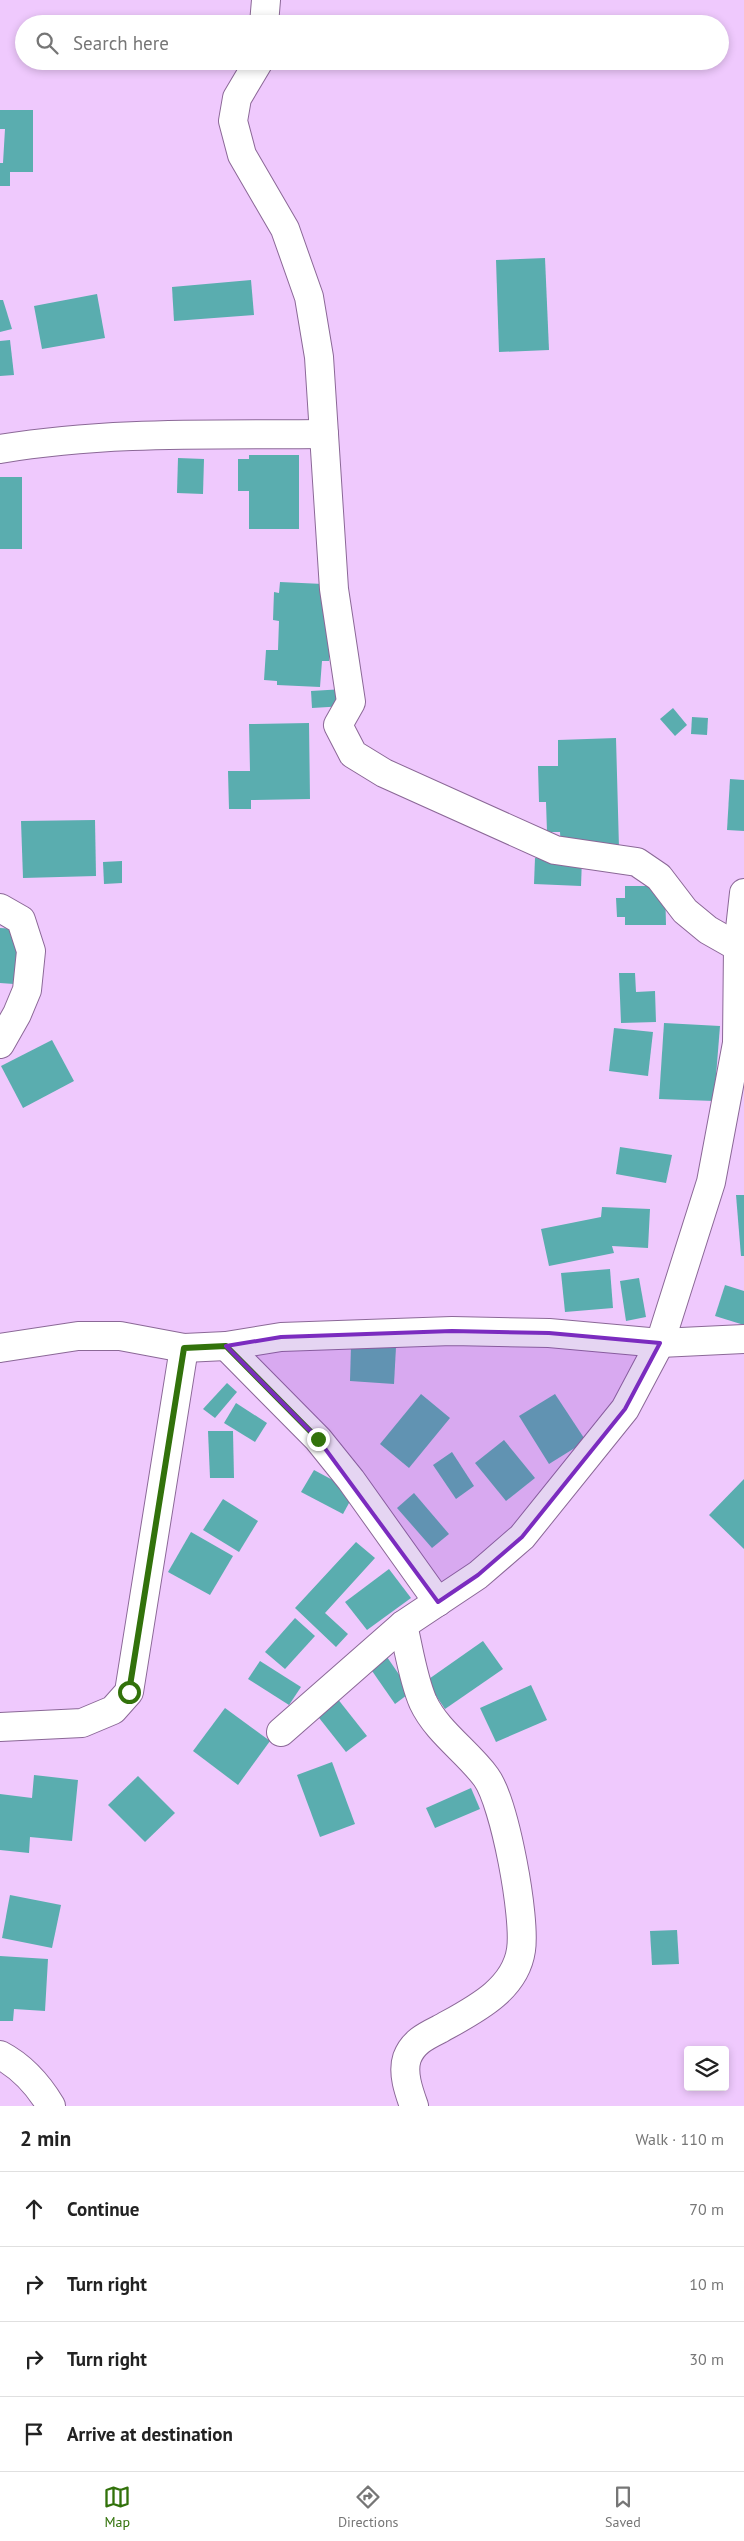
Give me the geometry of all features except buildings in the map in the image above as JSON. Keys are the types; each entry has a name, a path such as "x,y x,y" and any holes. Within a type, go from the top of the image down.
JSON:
{"street":[{"path":"265,15 266,0"},
{"path":"254,70 237,98 233,121 242,155 285,229 309,297 319,357 334,589 352,702 338,725 353,754 384,773 555,850 637,862 659,877 693,917 708,930 738,947"},
{"path":"0,449 32,444 156,435 324,434"},
{"path":"281,1732 403,1625 478,1576 522,1537 625,1409 660,1343 711,1182 741,1043 738,947 744,893"},
{"path":"0,908 21,920 31,951 27,990 17,1014 0,1044"},
{"path":"0,1348 78,1336 120,1336 184,1348 226,1346 281,1337 452,1331 549,1333 660,1343 744,1340"},
{"path":"226,1346 318,1439 352,1480 438,1602"},
{"path":"0,1727 82,1723 113,1710 129,1692 184,1348"},
{"path":"403,1625 423,1702 441,1728 488,1779 501,1811 522,1918 521,1951 513,1974 497,1994 418,2041 407,2059 406,2083 414,2106"},
{"path":"0,2055 14,2062 45,2095 51,2106"}],"highlighted area":[{"path":"452,1331 549,1333 660,1343 625,1409 522,1537 478,1575 438,1602 318,1439 226,1346 281,1337"}],"route":[{"path":"129,1692 154,1526 184,1348 226,1346 318,1439"}]}
